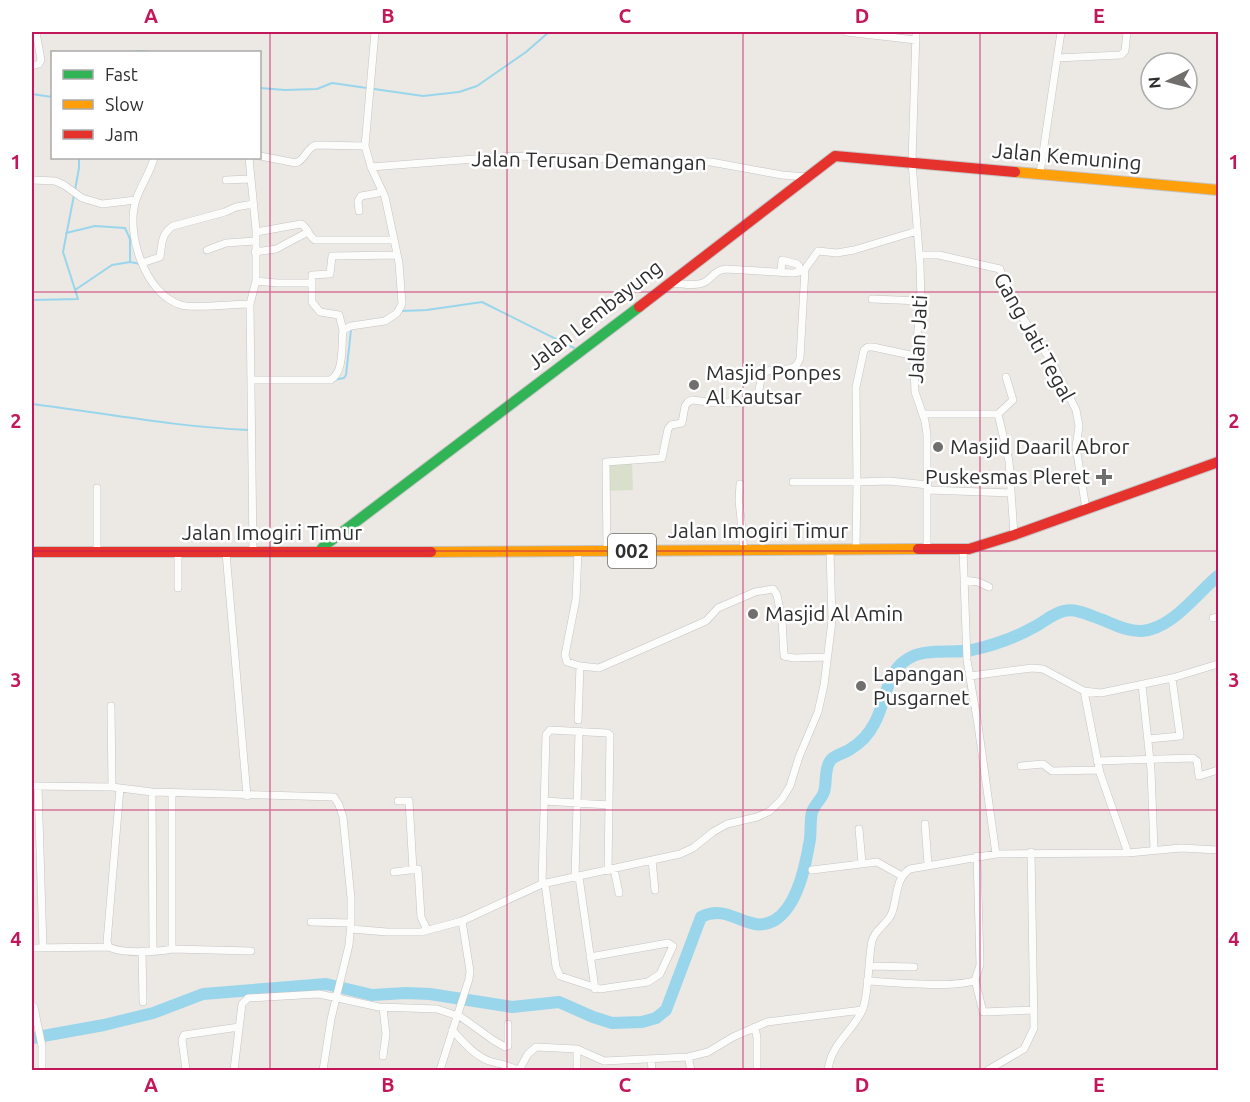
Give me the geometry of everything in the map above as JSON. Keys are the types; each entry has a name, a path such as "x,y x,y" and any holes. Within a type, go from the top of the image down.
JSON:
{"main road":[{"name":"Jalan Lembayung","path":"319,552 829,159 838,156 912,162"},
{"name":"Jalan Kemuning","path":"912,162 1218,190"},
{"name":"Jalan Imogiri Timur","path":"32,552 963,549 976,548 1014,536 1218,462"}],"street":[{"path":"34,66 41,60 36,32"},
{"path":"343,330 358,324 385,321 397,313 402,304 394,240 382,190 371,167 365,146 375,32"},
{"path":"846,32 916,36"},
{"path":"1040,173 1061,32"},
{"path":"1057,58 1121,55 1125,51 1127,32"},
{"name":"Jalan Jati","path":"916,36 912,162 921,301 915,356 915,385 927,427 927,549"},
{"path":"261,156 296,163 312,146 316,145 365,146"},
{"name":"Jalan Terusan Demangan","path":"371,167 513,156 711,162 782,175 807,177"},
{"path":"154,159 136,200 134,232 137,249 150,280 161,292 183,306 250,304"},
{"path":"249,159 256,232 256,281 250,304 253,552"},
{"path":"226,180 250,179"},
{"path":"32,180 47,180 64,185 82,198 102,204 136,200"},
{"path":"358,211 358,201 361,196 382,190"},
{"path":"142,263 160,257 162,237 173,226 253,204"},
{"path":"256,232 301,224 315,240 394,240"},
{"path":"607,551 606,462 662,458 668,429 671,425 682,423 685,405 688,402 693,400 717,403 754,402 757,400 761,379 766,371 797,366 800,358 805,269 818,251 837,253 854,250 917,231"},
{"path":"255,252 276,249 308,232"},
{"path":"251,380 330,380 335,378 339,369 343,330 339,315 320,312 312,302 312,275 330,274 331,240"},
{"path":"207,250 226,243 255,241"},
{"path":"332,256 397,255"},
{"name":"Gang Jati Tegal","path":"919,255 939,255 1000,269 1006,288 1015,296 1019,312 1053,364 1076,411 1078,426 1076,447 1086,509"},
{"path":"669,283 698,284 705,282 722,269 781,273"},
{"path":"256,281 312,282"},
{"path":"872,299 921,301"},
{"path":"856,549 856,387 864,350 873,347 915,356"},
{"path":"923,414 998,414 1013,400 1006,377"},
{"path":"998,414 1009,461 1014,536"},
{"path":"793,482 889,481 928,487 1011,494"},
{"path":"740,484 739,500 744,551"},
{"path":"97,488 97,553"},
{"path":"963,549 967,660 996,854"},
{"path":"311,922 387,932 427,930 462,921 543,883 611,870 687,851 727,824 764,814 782,799 790,786 799,757 818,712 832,609 830,550"},
{"path":"578,551 576,599 565,658 568,663 599,668 710,619 718,608 755,592 771,588 777,596 782,620 784,656 827,657"},
{"path":"178,553 178,588"},
{"path":"226,553 247,796"},
{"path":"964,580 978,582 989,587"},
{"path":"970,676 1032,668 1043,669 1084,691 1101,693 1172,678 1218,664"},
{"path":"579,720 580,666"},
{"path":"1148,739 1180,736 1172,678"},
{"path":"1142,685 1150,758 1154,850"},
{"path":"1084,691 1099,770 1128,853"},
{"path":"109,948 107,942 116,788 111,706"},
{"path":"590,957 668,943 673,946 656,978 634,984 595,989 563,978 558,974 543,883 546,733 550,730 610,735 611,870 619,893"},
{"path":"579,731 577,877 595,989"},
{"path":"1097,761 1195,758 1199,776 1218,770"},
{"path":"1021,766 1043,764 1052,771 1099,770"},
{"path":"43,948 35,786 116,788 247,796 334,797 343,817 351,898 351,926 323,1071"},
{"path":"153,792 153,951"},
{"path":"172,793 172,949"},
{"path":"398,801 413,801 413,870"},
{"path":"544,801 609,805"},
{"path":"925,824 928,864"},
{"path":"860,829 862,863"},
{"path":"828,1071 835,1046 862,1010 873,938 890,915 902,876 909,869 996,854 1218,850"},
{"path":"988,1071 1027,1045 1034,1028 1031,852"},
{"path":"977,856 980,965 975,980 983,1012 1034,1010"},
{"path":"652,860 655,890"},
{"path":"812,870 862,863 881,863 902,876"},
{"path":"394,872 418,869 421,917 427,930"},
{"path":"440,1071 460,1011 470,971 462,921"},
{"path":"32,948 251,951"},
{"path":"142,951 143,1002"},
{"path":"869,966 915,967"},
{"path":"867,981 919,984 963,983 975,980"},
{"path":"234,1071 242,1004 248,998 318,994 336,996 383,1008 460,1011 505,1047 510,1043 508,1024"},
{"path":"32,1005 40,1032 42,1071"},
{"path":"383,1008 386,1034 383,1056"},
{"path":"452,1030 476,1054 518,1071 528,1054 536,1047 577,1049 604,1061 651,1059 690,1063 733,1037 756,1030 775,1020 862,1010"},
{"path":"186,1071 182,1040 184,1035 238,1027"},
{"path":"756,1030 757,1071"},
{"path":"577,1049 577,1071"},
{"path":"651,1059 652,1071"},
{"path":"604,1061 606,1071"}],"green space":[{"path":"608,462 632,462 633,490 607,491"}],"waterway":[{"path":"261,88 317,89 332,83 423,96 459,92 477,86 526,52 549,32"},
{"path":"32,94 51,97"},
{"path":"75,190 79,159"},
{"path":"32,300 78,299 63,252 74,195"},
{"path":"66,233 95,226 125,228 130,239 130,262 140,264"},
{"path":"75,290 112,265 130,262"},
{"path":"401,311 427,310 482,302 576,349"},
{"path":"333,380 344,378 346,375 351,330"},
{"path":"32,404 167,423 249,430"},
{"path":"32,1038 104,1025 153,1013 203,994 326,984 372,995 430,994 512,1007 559,1002 612,1023 642,1022 656,1018 666,1010 701,917 721,913 748,922 765,924 783,914 790,905 800,884 810,839 812,812 824,792 828,765 834,757 856,745 869,731 878,716 894,673 906,660 921,654 964,651 989,646 1021,634 1057,613 1069,610 1084,613 1122,628 1142,631 1153,629 1174,617 1218,576"}],"traffic: fast":[{"path":"319,552 639,307"}],"traffic: slow":[{"path":"1015,172 1218,190"},
{"path":"431,552 918,549"}],"traffic: jam":[{"path":"639,307 835,156 1015,172"},
{"path":"918,549 969,549 1218,462"},
{"path":"32,552 431,552"}],"place":[{"name":"Masjid Ponpes Al Kautsar","path":"694,385"},
{"name":"Masjid Daaril Abror","path":"938,447"},
{"name":"Puskesmas Pleret","path":"1104,477"},
{"name":"Masjid Al Amin","path":"753,614"},
{"name":"Lapangan Pusgarnet","path":"861,686"}]}
